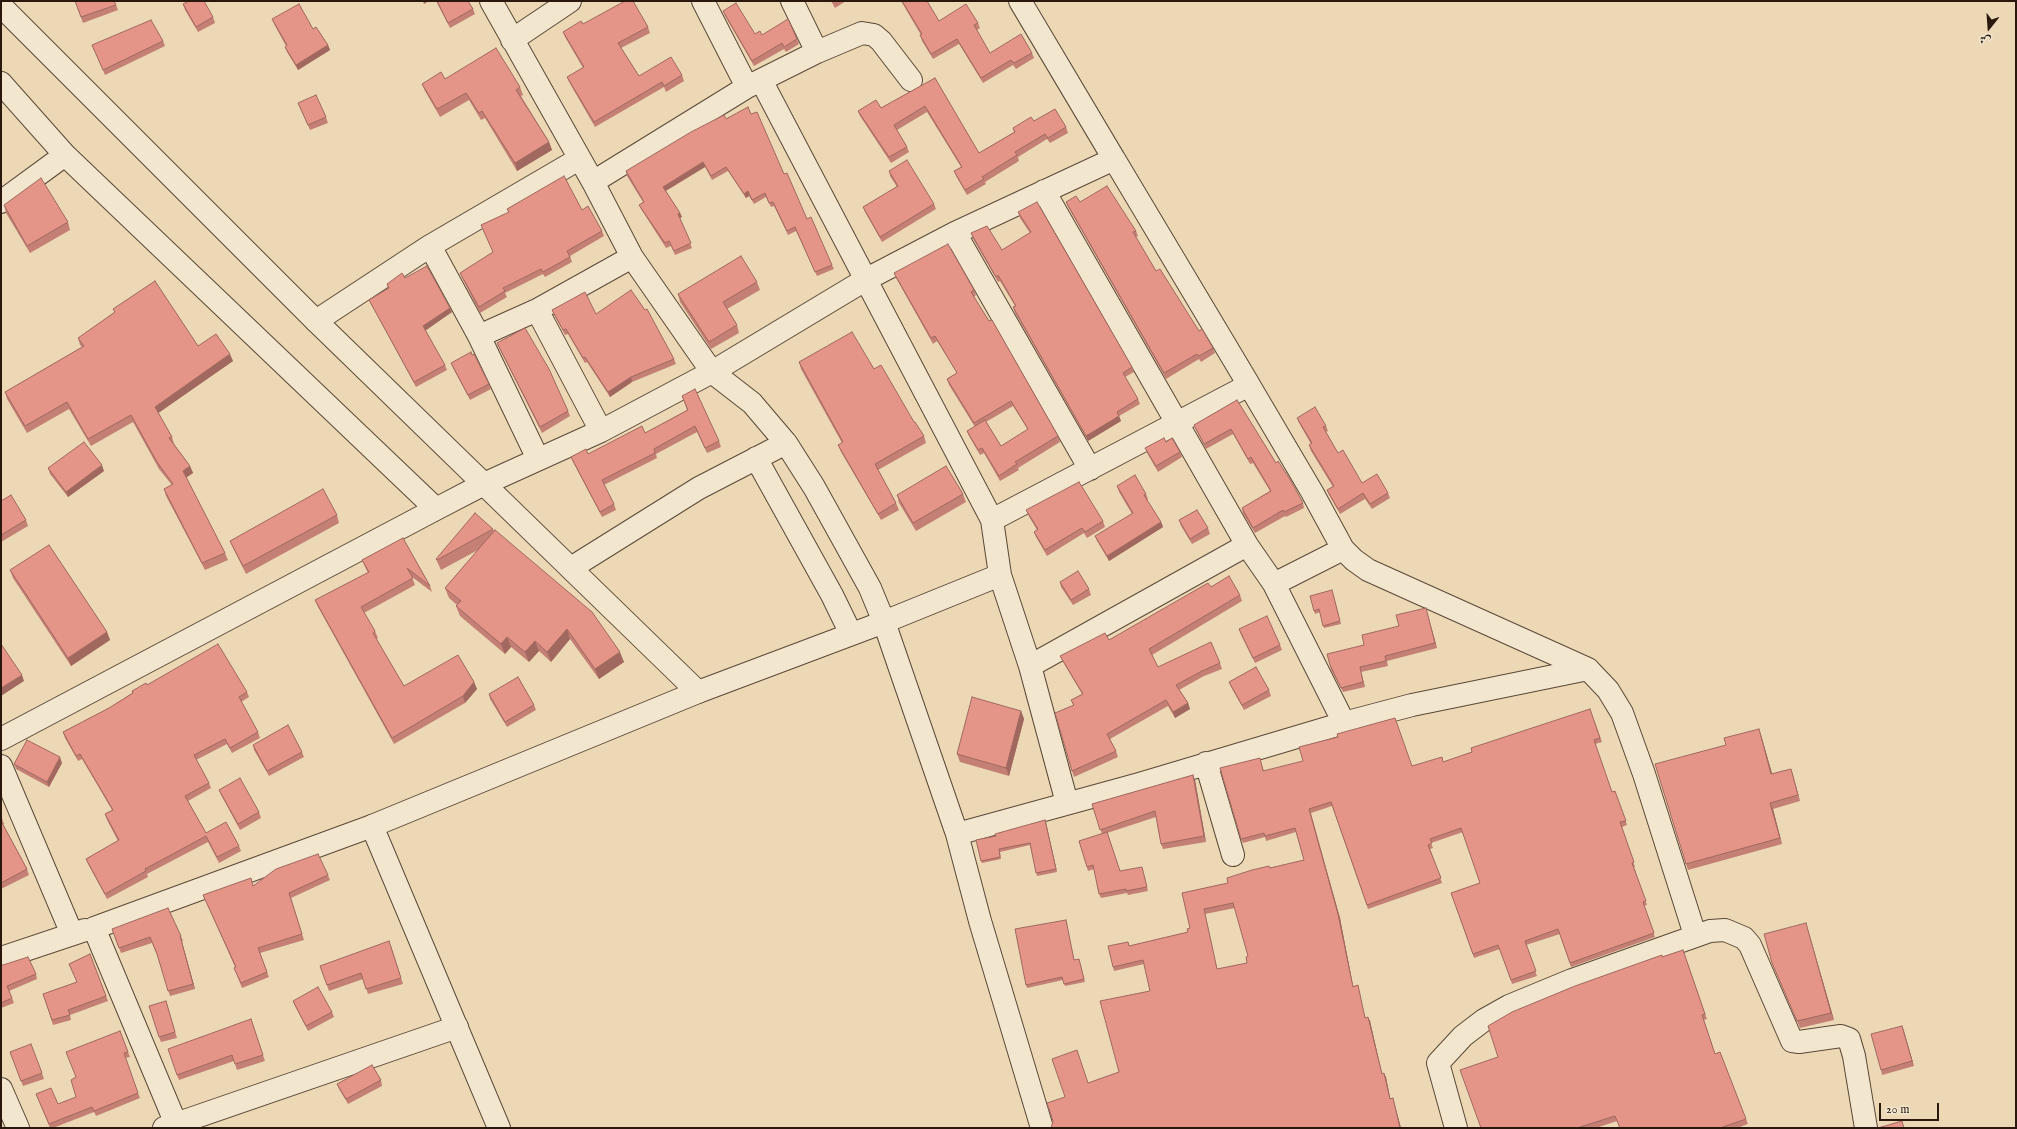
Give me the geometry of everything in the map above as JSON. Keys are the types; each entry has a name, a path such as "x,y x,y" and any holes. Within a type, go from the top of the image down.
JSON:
{"street":[{"path":"491,1 593,182 632,257 712,372 752,403 786,443 814,487 870,588 884,622 957,834 980,921 1042,1128"},
{"path":"512,40 570,1"},
{"path":"703,1 754,84 865,280 992,520 1000,575 1030,666 1067,803"},
{"path":"792,1 817,52"},
{"path":"1020,1 1249,385 1312,492 1343,549 1354,560 1368,570 1588,669 1608,690 1622,713 1644,774 1695,935"},
{"path":"1,6 316,321 698,692"},
{"path":"593,182 754,84 817,52 862,33 867,33 881,41 911,80"},
{"path":"1,83 65,155 436,509"},
{"path":"1,202 65,155"},
{"path":"316,321 430,246 579,159"},
{"path":"1,739 484,484 601,431 712,372 865,280 955,233 1114,159"},
{"path":"1044,191 1247,545 1274,584 1344,723"},
{"path":"955,233 1090,468"},
{"path":"430,246 479,336 538,459"},
{"path":"479,336 537,310 632,257"},
{"path":"537,310 601,431"},
{"path":"992,520 1249,385"},
{"path":"571,568 698,488 786,443"},
{"path":"756,458 832,595 851,634"},
{"path":"1030,666 1247,545"},
{"path":"1274,584 1343,549"},
{"path":"1,958 94,928 372,826 698,692 884,622 1000,575"},
{"path":"957,834 1139,784 1344,723 1412,705 1588,669"},
{"path":"1206,763 1233,855"},
{"path":"1,766 72,934"},
{"path":"372,826 499,1128"},
{"path":"94,928 170,1126 457,1027"},
{"path":"1456,1128 1438,1063 1463,1036 1484,1020 1510,1006 1572,980 1710,930 1725,930 1739,935 1750,945 1792,1041 1799,1042 1840,1036 1849,1039 1854,1056 1866,1128"},
{"path":"1,1089 18,1128"}],"building":[{"path":"75,1 114,1 116,5 81,17"},
{"path":"189,1 204,1 213,17 196,27 183,4"},
{"path":"437,1 468,1 473,9 448,23"},
{"path":"625,1 633,1 648,27 618,43 639,76 671,57 682,75 664,86 662,82 594,122 567,77 584,67 563,32 581,21 583,24"},
{"path":"902,1 927,1 939,21 966,4 978,23 974,25 990,53 1021,34 1032,53 1014,63 1011,60 981,78 957,39 931,54 920,35 922,34"},
{"path":"736,3 755,34 760,31 762,35 788,19 797,39 784,47 782,43 752,61 723,11"},
{"path":"299,4 313,29 316,27 328,45 296,65 285,47 287,45 272,19"},
{"path":"151,20 163,41 103,70 92,45"},
{"path":"496,48 520,87 516,90 549,142 515,163 482,111 479,113 466,93 437,109 422,84 441,72 445,79"},
{"path":"935,78 979,153 1015,132 1013,128 1031,117 1034,121 1055,109 1066,127 1048,138 1045,134 1015,152 1017,155 982,177 984,179 965,190 954,171 962,167 925,106 894,125 907,147 889,157 858,111 876,100 881,108"},
{"path":"316,95 326,117 308,125 298,103"},
{"path":"748,107 751,114 757,112 784,174 787,173 807,219 811,217 832,265 815,272 795,227 787,231 773,202 769,203 765,193 752,200 748,191 744,194 726,167 711,176 703,162 663,187 680,213 678,214 691,243 674,251 669,241 665,243 639,205 644,202 626,171 691,132 724,115 726,119"},
{"path":"907,160 934,204 880,237 863,207 898,186 889,171"},
{"path":"564,176 582,210 588,206 602,231 567,251 570,257 543,272 541,269 503,288 505,291 479,307 460,273 493,252 481,225 509,212 507,209"},
{"path":"41,178 68,222 27,246 4,205"},
{"path":"1107,186 1136,231 1133,232 1156,271 1160,269 1199,331 1202,329 1213,348 1199,356 1197,354 1164,373 1066,202 1076,196 1080,202"},
{"path":"1037,202 1132,367 1123,373 1138,399 1117,412 1119,416 1086,436 1013,307 1016,306 998,275 996,277 971,233 987,226 1002,250 1031,232 1018,212"},
{"path":"948,244 974,290 971,292 989,321 992,320 1058,436 1015,462 1017,464 999,476 982,448 978,450 967,431 985,420 1001,446 1028,429 1011,401 974,423 947,379 957,373 935,336 931,338 894,273"},
{"path":"741,256 757,282 723,302 737,325 709,342 678,294"},
{"path":"427,266 450,308 423,326 445,365 414,382 369,300 389,288 387,284 402,273 405,278"},
{"path":"155,281 198,346 216,334 230,354 155,407 172,437 169,438 190,466 183,471 225,553 202,563 164,489 173,484 157,462 131,415 88,439 67,402 25,426 5,392 84,346 78,338 115,312 113,309"},
{"path":"631,290 645,310 647,309 674,359 631,377 608,392 585,357 583,358 566,329 563,330 552,310 585,292 596,314"},
{"path":"525,328 549,369 568,411 540,427 497,343"},
{"path":"852,332 874,369 881,365 914,422 924,436 875,464 896,503 878,514 838,445 843,442 799,362"},
{"path":"471,352 472,355 474,354 489,384 468,395 451,363"},
{"path":"695,389 719,441 705,448 695,426 654,449 655,453 602,480 614,504 600,512 571,457 586,449 588,454 642,426 645,433 688,410 682,396"},
{"path":"1237,400 1276,463 1278,461 1291,481 1303,503 1284,512 1283,510 1253,528 1242,508 1271,491 1251,457 1248,459 1231,429 1204,444 1194,425"},
{"path":"1315,407 1326,426 1323,427 1338,453 1343,450 1362,483 1377,474 1388,493 1370,504 1363,493 1338,509 1327,490 1334,486 1309,445 1312,443 1297,418"},
{"path":"1164,438 1166,442 1172,438 1180,452 1156,466 1145,448"},
{"path":"84,442 102,465 66,492 48,468"},
{"path":"946,466 963,494 913,523 897,495"},
{"path":"1135,475 1146,494 1144,495 1161,522 1107,556 1095,536 1133,513 1117,486"},
{"path":"1079,482 1103,521 1085,532 1082,528 1045,550 1034,532 1038,529 1026,510"},
{"path":"323,489 337,515 243,566 230,541"},
{"path":"11,495 26,520 1,535 1,501"},
{"path":"1197,510 1208,528 1190,539 1179,520"},
{"path":"475,513 493,529 437,560 436,559"},
{"path":"495,530 592,612 620,652 595,669 567,629 547,652 535,641 525,652 507,637 501,644 456,606 461,601 445,588"},
{"path":"403,538 430,586 407,568 413,578 361,607 375,631 373,633 404,686 458,655 474,682 463,696 392,738 315,600 369,572 362,560"},
{"path":"49,545 107,632 68,658 10,570"},
{"path":"1078,571 1089,589 1071,600 1060,582"},
{"path":"1229,576 1240,595 1149,649 1158,667 1211,642 1220,663 1176,685 1188,703 1173,712 1166,700 1107,734 1116,751 1072,771 1055,713 1074,705 1071,700 1083,694 1060,656 1105,633 1109,640 1208,583 1211,587"},
{"path":"1332,590 1340,621 1323,626 1319,609 1314,611 1310,596"},
{"path":"1426,608 1435,643 1385,656 1386,661 1360,667 1363,682 1341,688 1330,665 1327,654 1364,645 1362,635 1399,626 1396,615"},
{"path":"1267,616 1280,645 1253,658 1239,629"},
{"path":"1,644 22,675 1,688"},
{"path":"218,644 247,692 239,697 258,732 230,748 225,739 194,755 209,783 185,796 206,833 226,822 239,846 217,857 206,836 145,869 146,871 105,894 86,859 119,840 105,814 113,810 80,754 76,756 63,732 109,708 133,693 132,691 146,683 147,685"},
{"path":"1256,667 1269,690 1242,705 1229,682"},
{"path":"518,677 534,705 505,722 489,694"},
{"path":"972,697 1021,711 1006,768 957,754"},
{"path":"1590,709 1600,738 1594,740 1612,792 1615,791 1626,821 1620,822 1634,862 1632,863 1646,901 1643,902 1654,933 1570,963 1558,929 1525,941 1536,971 1511,980 1498,945 1473,954 1451,893 1480,883 1461,828 1430,839 1432,843 1428,845 1441,878 1367,905 1331,802 1309,809 1338,914 1353,987 1358,985 1365,1018 1368,1017 1382,1074 1384,1073 1390,1099 1393,1098 1400,1128 1051,1128 1053,1121 1047,1103 1065,1097 1052,1059 1077,1050 1088,1083 1119,1072 1100,1001 1150,991 1143,960 1113,967 1108,946 1128,942 1129,946 1188,932 1187,929 1190,928 1182,893 1228,883 1227,878 1252,870 1269,866 1270,868 1304,860 1295,828 1265,836 1264,833 1241,839 1220,768 1260,758 1263,771 1303,761 1299,747 1338,737 1337,734 1395,718 1412,766 1442,757 1443,762 1472,752 1471,748","holes":["1233,903 1248,956 1246,957 1247,963 1217,969 1204,909"]},
{"path":"288,725 302,752 267,771 253,745"},
{"path":"1759,729 1771,774 1791,769 1798,795 1770,803 1780,838 1686,864 1655,764 1726,745 1724,738"},
{"path":"27,740 60,757 47,782 14,764"},
{"path":"1193,775 1204,836 1161,844 1155,811 1100,830 1092,804"},
{"path":"240,778 259,812 238,824 219,790"},
{"path":"1045,820 1056,869 1036,873 1030,843 999,849 1000,857 981,861 976,840 996,836 995,834"},
{"path":"1,821 27,869 1,883"},
{"path":"1107,832 1120,871 1142,867 1147,887 1099,894 1093,865 1087,867 1079,841"},
{"path":"318,854 328,875 289,893 302,934 258,948 267,972 241,983 234,968 236,967 203,895 251,878 253,886 276,869"},
{"path":"168,908 181,936 193,984 168,991 157,954 150,937 119,948 112,929"},
{"path":"1066,920 1074,960 1079,959 1084,979 1064,984 1062,977 1026,985 1015,929"},
{"path":"1806,923 1831,1013 1797,1021 1772,963 1764,934"},
{"path":"389,941 401,978 366,989 361,973 327,985 320,966"},
{"path":"1683,950 1705,1014 1702,1015 1715,1054 1720,1052 1746,1119 1720,1128 1620,1128 1615,1116 1577,1128 1481,1128 1460,1070 1498,1057 1488,1026 1512,1012 1575,986 1662,955 1662,957"},
{"path":"90,954 106,996 68,1010 70,1015 52,1020 43,994 77,982 69,964"},
{"path":"28,957 36,974 7,986 12,998 1,1003 1,965"},
{"path":"318,987 332,1012 306,1026 293,1001"},
{"path":"166,1001 175,1032 159,1037 149,1006"},
{"path":"251,1019 263,1055 235,1064 232,1055 177,1075 168,1049"},
{"path":"1902,1026 1912,1061 1881,1070 1871,1034"},
{"path":"120,1031 128,1052 124,1053 138,1093 94,1111 92,1107 49,1124 36,1094 51,1088 58,1104 76,1097 71,1080 76,1077 66,1052"},
{"path":"31,1044 42,1073 21,1081 10,1052"},
{"path":"372,1065 381,1080 346,1099 337,1084"},
{"path":"1902,1121 1904,1128 1878,1128"}]}
